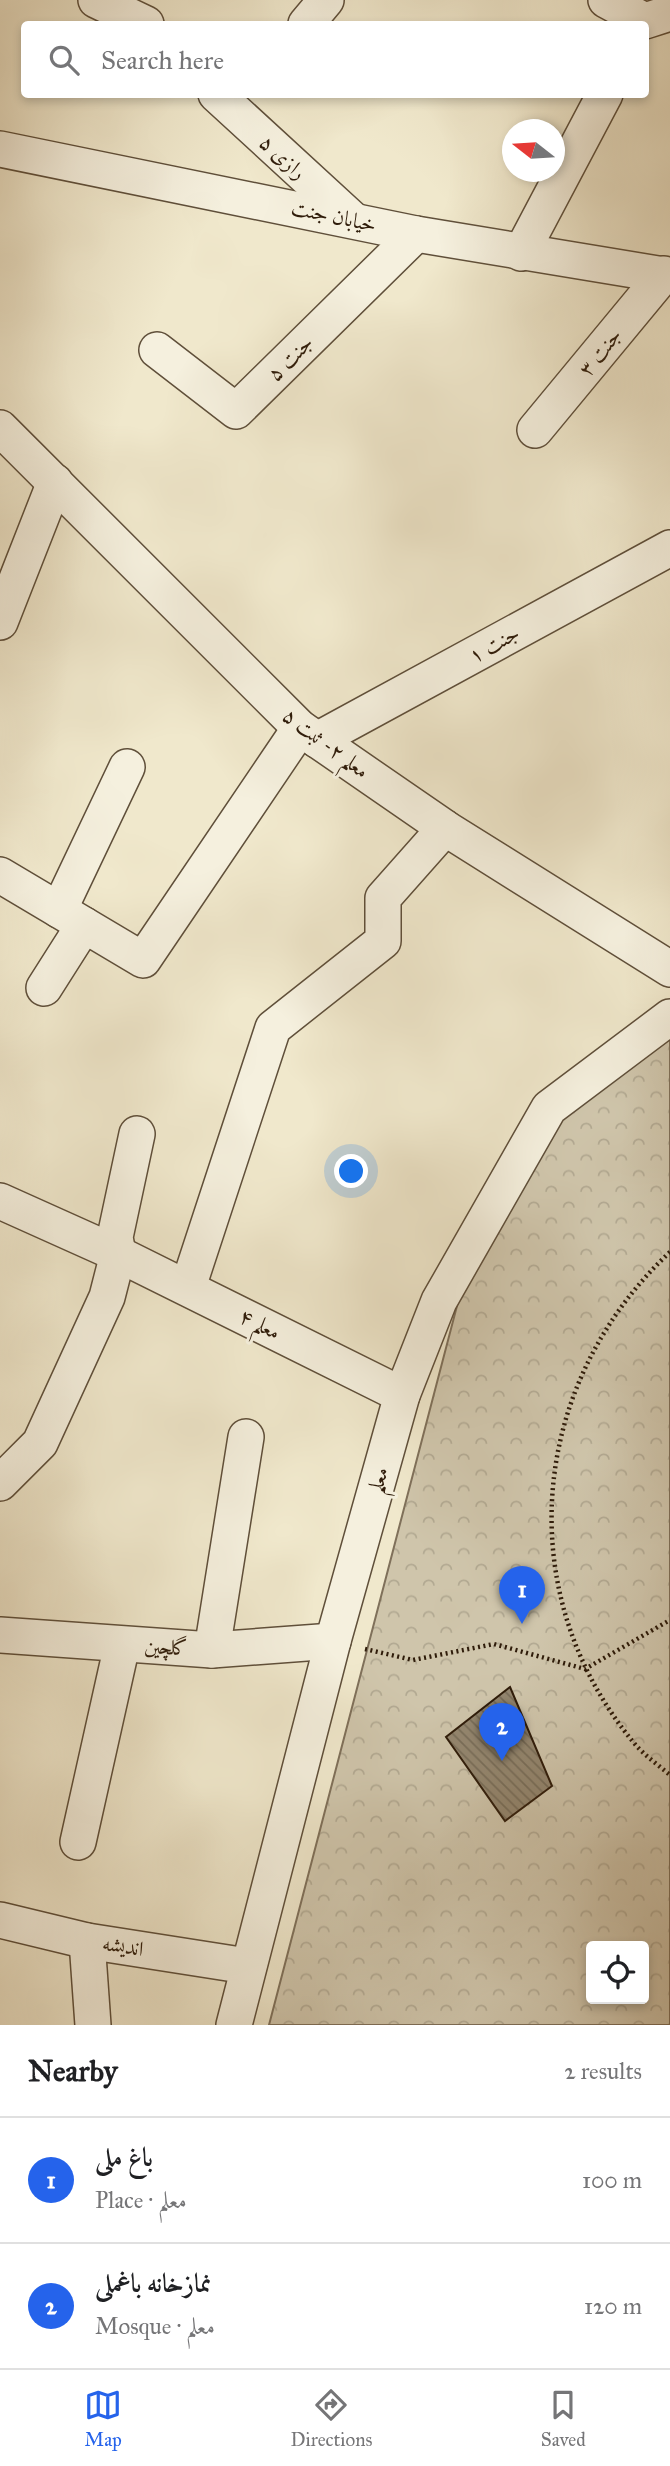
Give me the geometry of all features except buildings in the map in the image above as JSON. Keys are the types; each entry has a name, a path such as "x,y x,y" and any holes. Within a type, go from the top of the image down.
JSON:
{"street":[{"path":"308,21 326,0"},
{"path":"606,0 653,20"},
{"path":"99,1 140,21"},
{"path":"521,253 604,98"},
{"name":"رازی ۵","path":"233,101 352,219"},
{"name":"خیابان جنت","path":"0,150 416,234 667,275"},
{"name":"جنت ۵","path":"157,350 236,411 416,234"},
{"name":"جنت ۳","path":"536,430 667,275"},
{"name":"معلم ۲- ثبت ۵","path":"0,428 309,734 445,828 670,969"},
{"path":"0,622 55,482"},
{"name":"جنت ۱","path":"309,734 670,548"},
{"path":"0,875 144,960 309,734"},
{"path":"44,988 127,767"},
{"path":"188,1287 272,1028 383,941 383,898 445,828"},
{"name":"معلم","path":"234,2025 247,1966 333,1641 402,1395 439,1301 549,1108 670,1017"},
{"path":"0,1483 40,1443 107,1297 118,1254 115,1237 137,1135"},
{"name":"معلم ۴","path":"0,1201 188,1287 402,1395"},
{"path":"212,1650 246,1437"},
{"name":"گلچین","path":"0,1635 212,1650 333,1641"},
{"path":"78,1842 122,1645"},
{"name":"اندیشه","path":"0,1920 87,1941 247,1966"},
{"path":"87,1941 93,2025"}],"path":[{"path":"670,1252 609,1321 568,1402 550,1492 556,1582 585,1668 635,1744 670,1775"},
{"path":"333,1641 413,1660 494,1644 585,1668 670,1619"}],"green space":[{"path":"670,1039 670,2025 269,2025 458,1302 548,1129"}],"place":[{"name":"باغ ملی","path":"522,1624"},
{"name":"نمازخانه باغملی","path":"502,1761"}]}
